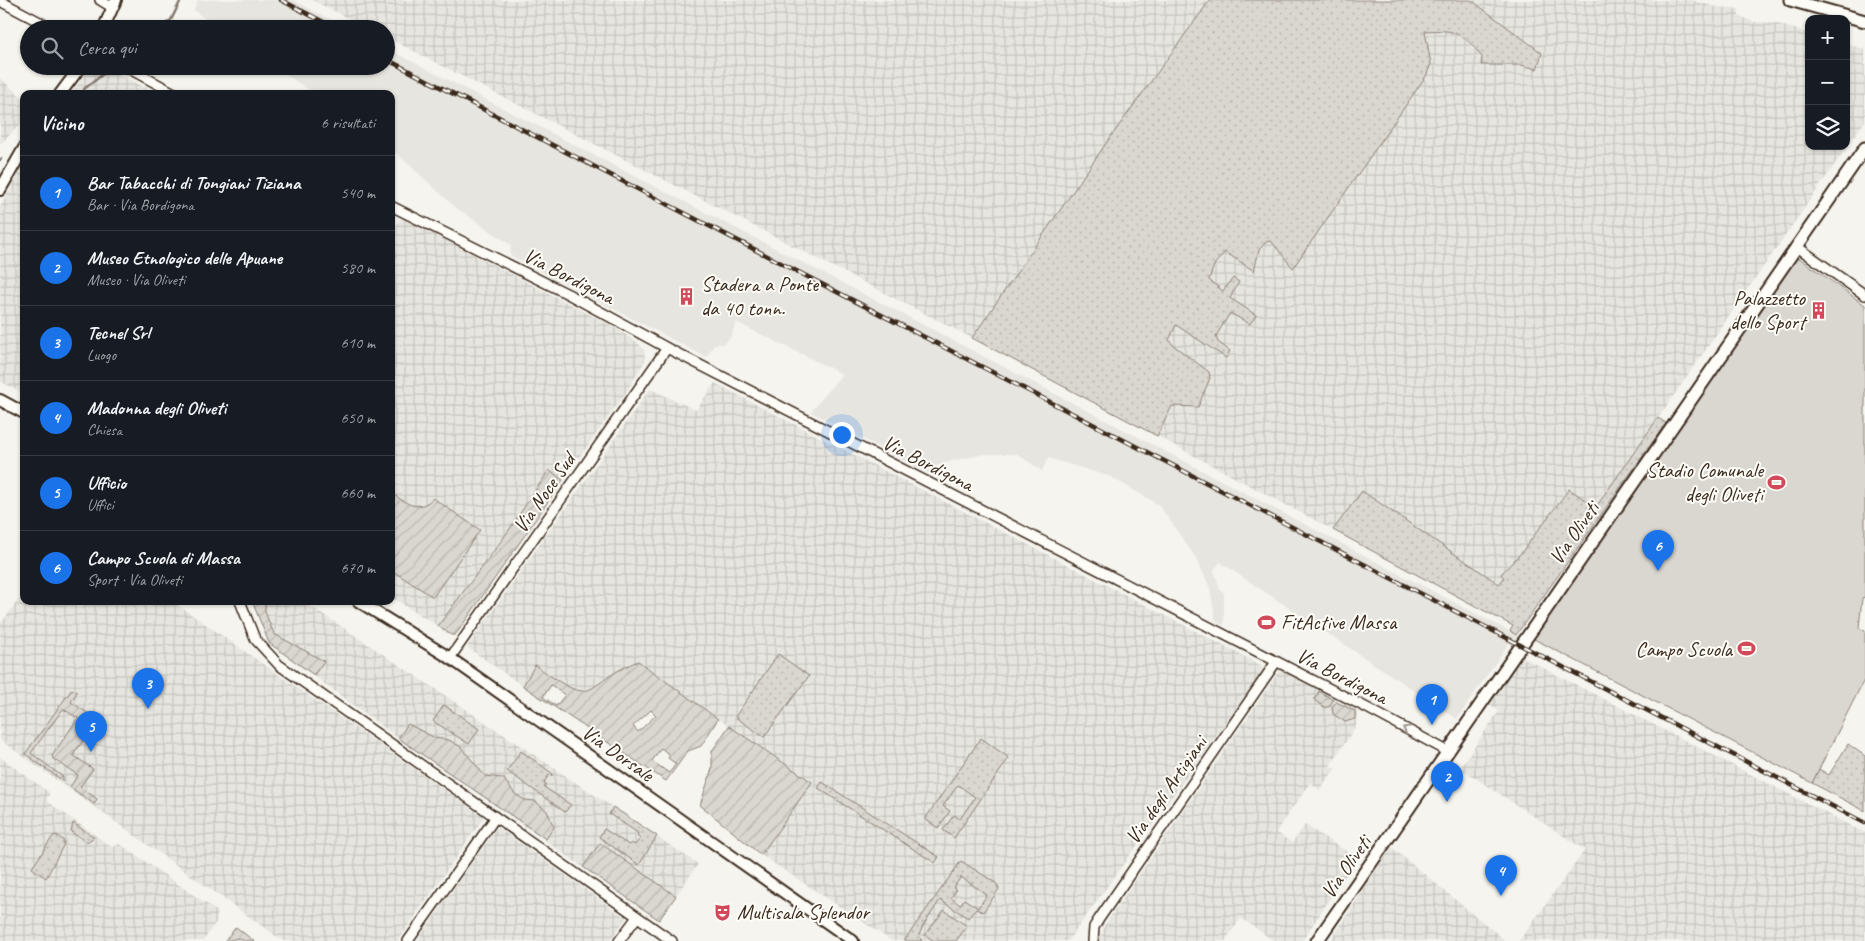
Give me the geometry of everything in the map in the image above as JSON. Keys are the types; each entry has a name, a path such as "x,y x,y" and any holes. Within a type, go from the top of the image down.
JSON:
{"main road":[{"path":"1790,0 1865,21"},
{"name":"Via Oliveti","path":"1317,941 1449,752 1481,700 1865,148"}],"street":[{"path":"100,0 114,4 107,20"},
{"path":"0,1 35,20"},
{"path":"63,90 74,75"},
{"path":"141,75 169,90"},
{"path":"0,190 20,155"},
{"name":"Via Bordigona","path":"395,208 568,294 667,348 1449,752"},
{"path":"1796,246 1865,295"},
{"name":"Via Noce Sud","path":"450,658 667,348"},
{"path":"0,400 20,411"},
{"path":"242,605 255,639 279,665 672,941"},
{"name":"Via Dorsale","path":"364,605 450,658 853,941"},
{"name":"Via degli Artigiani","path":"1093,941 1094,927 1099,919 1276,662"},
{"path":"408,941 495,818"},
{"path":"619,941 637,917"}],"shaded area":[{"path":"198,0 293,0 332,20 207,20 194,10"},
{"path":"312,0 1210,0 1107,142 972,338 395,42 395,20 352,20"},
{"path":"1210,0 1471,0 1542,53 1537,69 1521,65 1481,65 1482,57 1458,34 1444,31 1425,31 1431,64 1426,76 1293,268 1271,241 1266,242 1259,250 1254,271 1225,252 1214,265 1209,280 1223,291 1233,278 1239,282 1230,298 1256,315 1250,324 1230,313 1216,336 1218,342 1230,351 1226,358 1176,325 1169,340 1209,372 1210,378 1198,407 1172,406 1157,436 972,338 1107,142"},
{"path":"1471,0 1691,0 1712,6 1739,9 1739,16 1754,22 1774,23 1805,32 1805,150 1845,150 1596,507 1568,489 1521,553 1501,573 1504,578 1499,584 1362,491 1333,530 1157,436 1172,405 1209,372 1173,346 1169,340 1176,325 1215,351 1216,336 1230,312 1250,324 1255,315 1229,298 1239,283 1233,278 1223,292 1209,280 1214,265 1225,252 1259,250 1266,242 1271,241 1293,268 1426,76 1425,31 1448,30 1458,33 1482,57 1481,65 1521,65 1533,69 1494,19"},
{"path":"1850,45 1865,49 1865,121 1850,143"},
{"path":"395,53 914,320 1530,642 1525,650 1509,643 1457,719 1220,562 1214,570 1220,590 1224,593 1224,625 1216,622 1210,588 1196,558 1159,505 1111,477 1048,458 1042,471 1017,454 985,454 932,467 932,475 811,412 842,374 736,322 731,337 723,344 715,344 706,357 510,255 511,245 455,207 395,152 395,90 310,90 286,75 395,75"},
{"path":"85,75 121,75 150,90 74,90"},
{"path":"0,78 20,96 20,125 0,144"},
{"path":"20,171 20,392 0,381 0,207"},
{"path":"401,217 612,326 637,342 644,350 645,361 625,394 563,480 549,470 507,533 438,626 395,599 395,227"},
{"path":"1795,255 1865,305 1865,597 1862,598 1859,628 1865,631 1865,678 1812,783 1532,638"},
{"path":"715,383 1261,665 1263,671 1068,941 892,941 761,855 811,781 638,662 612,676 594,690 582,693 565,686 535,665 523,686 467,647 650,389 696,410"},
{"path":"1658,418 1666,423 1516,635 1510,631 1513,626 1333,530 1362,491 1499,584 1504,578 1501,574 1521,553 1569,489 1596,507"},
{"path":"549,470 563,480 459,630 455,635 451,635 438,626 507,533"},
{"path":"396,496 415,506 424,505 433,498 480,530 433,597 395,573"},
{"path":"20,598 20,605 178,605 484,817 398,941 283,941 0,740 0,625"},
{"path":"254,605 309,605 698,864 659,920 398,738 269,643"},
{"path":"254,605 265,605 265,612 274,634 324,661 314,675 269,643"},
{"path":"778,654 809,676 764,737 735,717"},
{"path":"1520,656 1865,833 1865,941 1519,941 1585,850 1460,768 1499,711 1487,702"},
{"path":"638,661 718,719 701,746 688,751 666,781 523,686 535,665 570,688 581,691 589,690 619,670","holes":["551,685 565,695 556,706 543,697","651,710 656,715 638,732 633,726","661,748 670,755 668,758 676,764 669,773 652,761"]},
{"path":"1280,670 1357,710 1356,726 1330,766 1335,769 1320,790 1310,783 1276,832 1292,843 1305,825 1357,858 1302,941 1274,941 1241,918 1225,941 1099,941 1104,926"},
{"path":"72,689 77,692 71,702 98,720 73,755 93,769 80,787 97,799 94,804 70,787 78,775 53,759 52,756 78,718 63,709 31,753 63,777 63,781 25,754"},
{"path":"1319,691 1333,700 1329,707 1324,707 1314,700"},
{"path":"1336,702 1355,711 1355,719 1345,722 1333,714 1332,707"},
{"path":"444,705 479,729 469,744 433,721"},
{"path":"408,724 435,738 449,740 461,747 485,776 503,778 515,794 525,800 535,801 547,811 554,827 546,839 398,738"},
{"path":"729,726 812,782 761,855 700,805 712,769 712,751"},
{"path":"981,738 1009,758 954,838 943,830 954,815 960,819 975,797 958,785 943,806 950,811 938,828 925,819"},
{"path":"1848,744 1865,756 1865,811 1812,783 1819,769 1829,775"},
{"path":"521,751 553,774 549,775 544,782 546,784 544,787 571,805 565,812 507,771"},
{"path":"0,757 50,793 46,800 55,807 112,847 120,844 218,912 216,922 203,941 0,941"},
{"path":"822,782 939,857 935,863 818,788"},
{"path":"613,807 657,836 639,865 599,837 604,829 629,845 631,843 635,845 640,839 637,836 638,833 609,814"},
{"path":"73,823 94,837 87,842 71,832"},
{"path":"497,827 626,918 610,941 417,941"},
{"path":"57,835 64,841 63,846 46,878 32,868 53,836"},
{"path":"600,843 676,896 659,920 583,867"},
{"path":"1391,847 1506,941 1330,941"},
{"path":"961,861 996,883 999,889 983,912 976,909 968,918 940,900 919,935 922,941 904,941","holes":["961,877 987,895 978,908 964,899 960,905 951,898 956,890 953,888"]},
{"path":"944,910 967,926 956,941 934,941 925,935"},
{"path":"236,927 254,941 244,941 239,938 225,941"}],"waterway":[{"path":"171,20 181,0"},
{"path":"84,89 102,75"}],"railway":[{"path":"281,0 320,20"},
{"path":"395,64 1865,823"}],"place":[{"name":"Stadera a Ponte da 40 tonn.","path":"687,296"},
{"name":"Palazzetto dello Sport","path":"1819,310"},
{"name":"Stadio Comunale degli Oliveti","path":"1777,482"},
{"name":"Campo Scuola di Massa","path":"1658,571"},
{"name":"FitActive Massa","path":"1267,622"},
{"name":"Campo Scuola","path":"1746,649"},
{"name":"Tecnel Srl","path":"148,709"},
{"name":"Bar Tabacchi di Tongiani Tiziana","path":"1432,725"},
{"name":"Ufficio","path":"91,752"},
{"name":"Museo Etnologico delle Apuane","path":"1447,802"},
{"name":"Madonna degli Oliveti","path":"1501,896"},
{"name":"Multisala Splendor","path":"723,912"}]}
